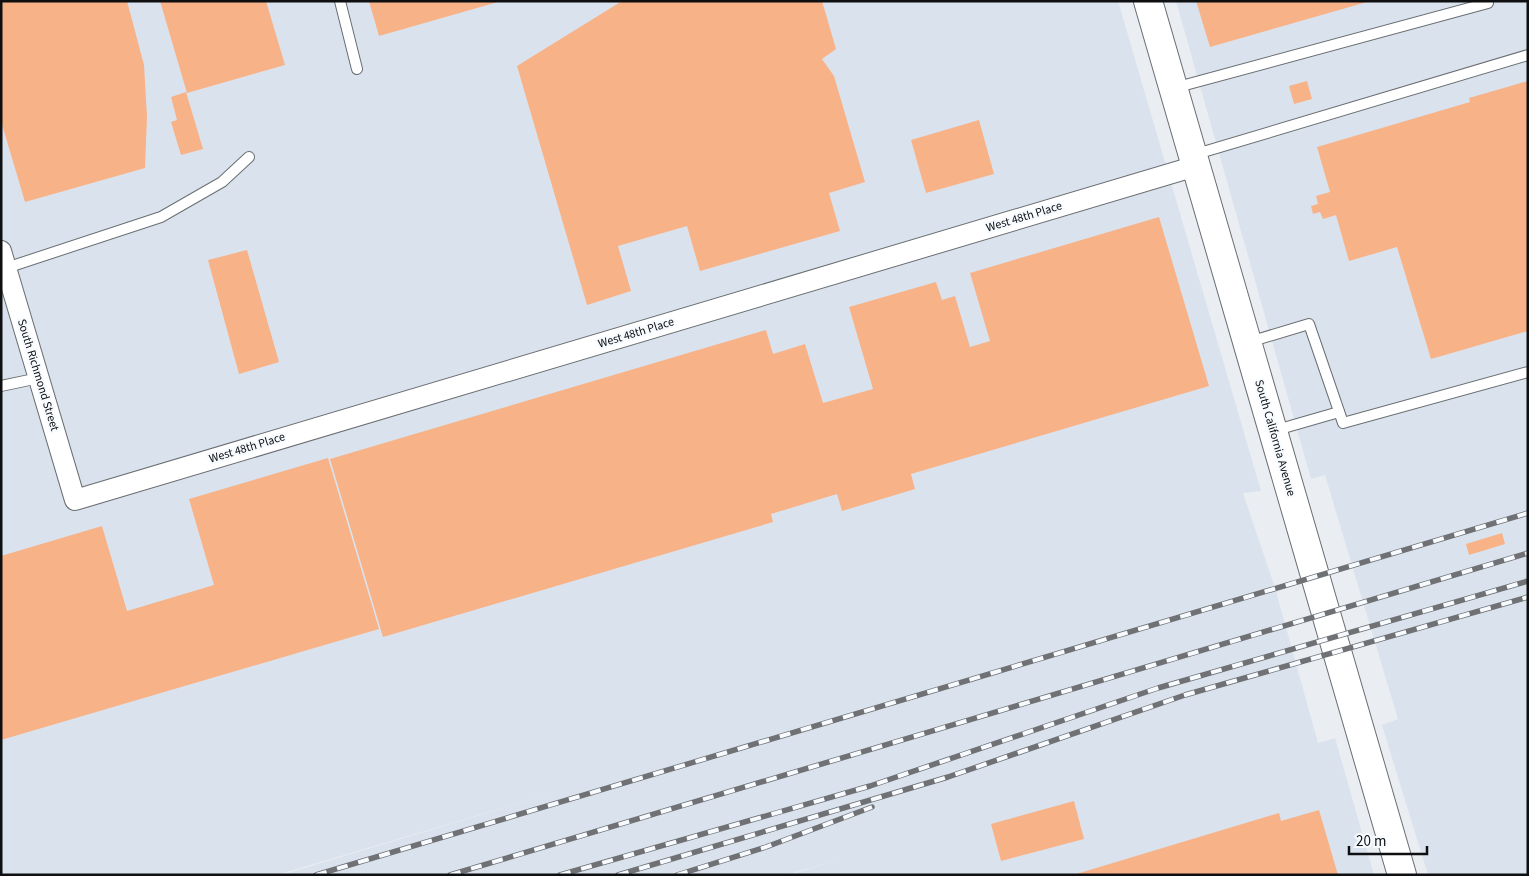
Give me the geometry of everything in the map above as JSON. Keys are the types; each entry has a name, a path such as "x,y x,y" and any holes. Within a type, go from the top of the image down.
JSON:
{"street":[{"name":"South California Avenue","path":"1148,1 1402,875"},
{"name":"West 48th Place","path":"75,500 1194,160"},
{"name":"South Richmond Street","path":"4,260 75,500"}],"lane":[{"path":"340,1 357,69"},
{"path":"1173,88 1488,3"},
{"path":"1194,160 1528,55"},
{"path":"4,260 161,217 222,182 249,157"},
{"path":"1247,342 1309,324 1343,423 1528,372"},
{"path":"1,386 39,378"},
{"path":"1272,431 1340,412"}],"shaded area":[{"path":"1,1 1118,1 1261,491 1243,493 1275,588 1318,743 1335,738 1374,875 789,875 840,859 786,875 281,875 563,790 277,875 1,875"},
{"path":"1176,1 1528,1 1528,875 1428,875 1382,725 1398,719 1325,475 1311,479"}],"building":[{"path":"1,1 127,1 144,65 147,117 145,168 25,202 1,121"},
{"path":"160,1 266,1 285,65 187,93"},
{"path":"369,1 498,1 498,2 379,36"},
{"path":"622,1 822,1 836,49 822,59 834,76 865,182 829,193 840,231 700,271 687,226 618,246 631,291 587,305 517,66"},
{"path":"1196,1 1366,1 1367,2 1210,47"},
{"path":"1307,81 1312,99 1294,104 1289,86"},
{"path":"1528,81 1528,331 1431,359 1397,247 1349,261 1336,215 1323,219 1320,212 1313,214 1311,206 1318,204 1316,196 1330,192 1317,147 1470,102 1469,98"},
{"path":"186,92 203,149 181,155 171,122 177,120 171,97"},
{"path":"979,120 994,174 926,193 911,140"},
{"path":"1159,217 1209,386 911,474 915,489 842,511 837,494 771,514 773,522 383,637 330,459 766,330 773,354 805,344 823,403 873,389 849,307 936,282 942,300 955,296 970,347 990,341 970,273"},
{"path":"247,250 279,362 239,374 208,260"},
{"path":"328,458 379,629 1,740 1,556 102,526 127,611 214,585 189,499"},
{"path":"1502,533 1505,544 1469,555 1466,544"},
{"path":"1074,801 1084,839 1001,861 991,824"},
{"path":"1319,810 1338,875 1073,875 1279,813 1281,821"}],"railway":[{"path":"316,875 1528,513"},
{"path":"450,875 1528,553"},
{"path":"560,875 870,786 1158,688 1528,581"},
{"path":"618,875 948,777 1185,695 1528,597"},
{"path":"677,875 766,847 872,807"}]}
